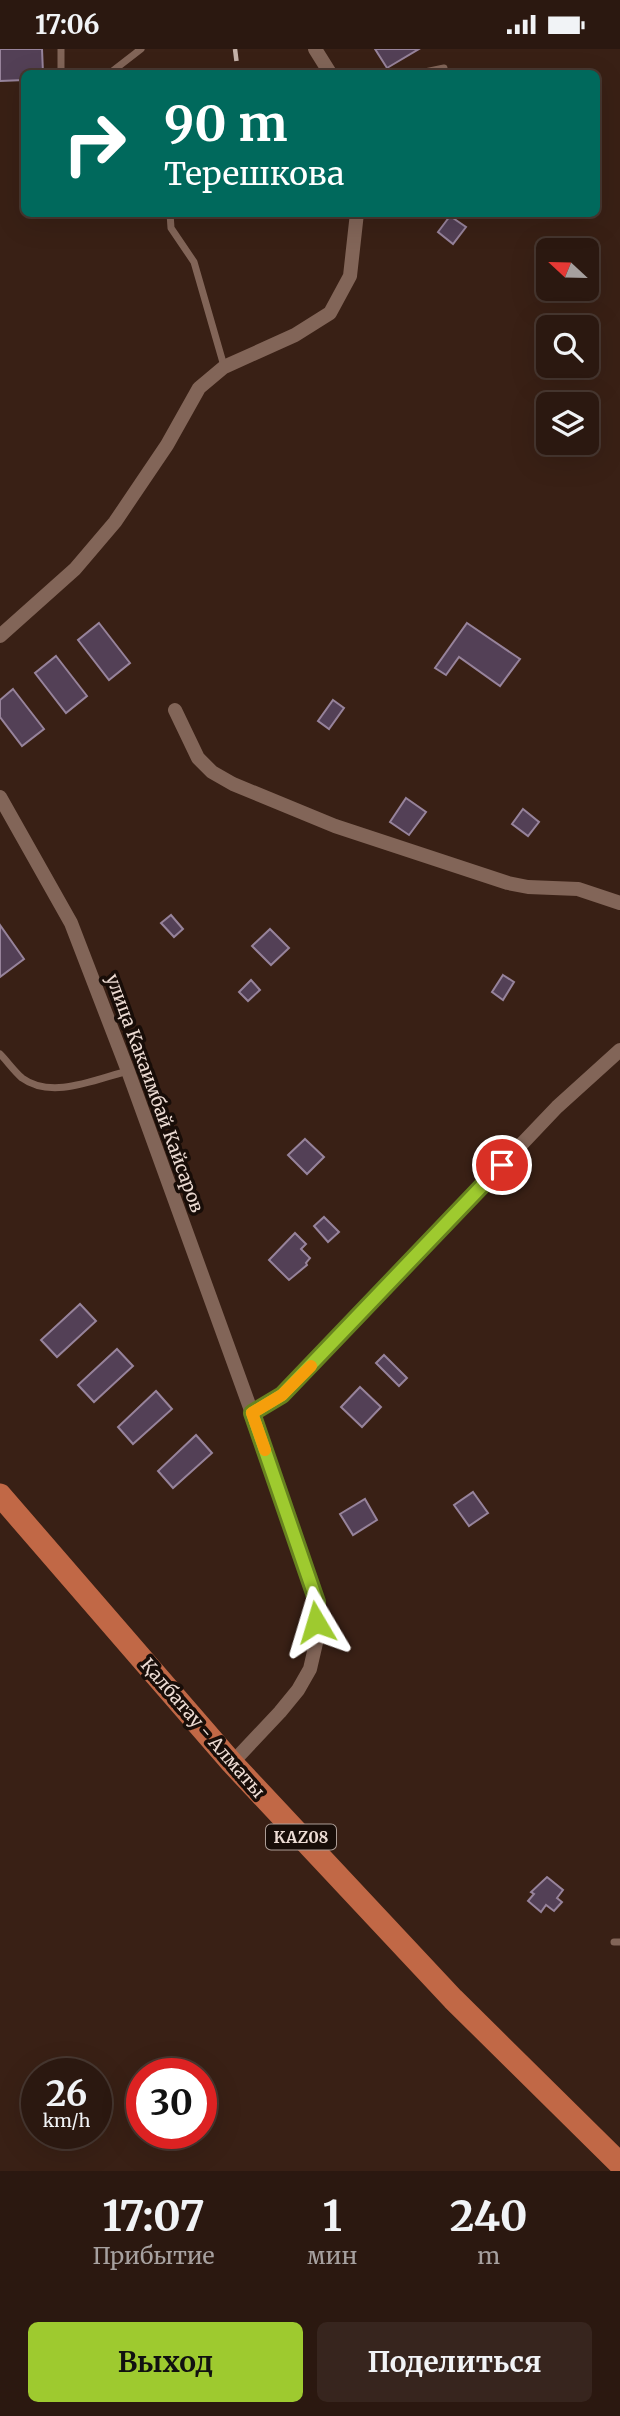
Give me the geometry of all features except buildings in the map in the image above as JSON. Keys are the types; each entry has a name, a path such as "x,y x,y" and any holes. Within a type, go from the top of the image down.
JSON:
{"highway":[{"name":"Қалбатау - Алматы","path":"0,1495 232,1763 453,1999 620,2164"}],"street":[{"path":"315,49 328,70"},
{"path":"0,636 75,569 115,522 167,445 199,388 225,367 295,335 330,313 350,276 357,217"},
{"path":"175,711 198,758 212,772 233,784 335,826 508,883 528,887 578,889 620,903"},
{"name":"улица Какаимбай Кайсаров","path":"0,797 71,923 128,1071 252,1413 317,1602 316,1643 310,1669 280,1713 232,1763"},
{"path":"252,1413 282,1395 557,1107 620,1050"}],"lane":[{"path":"61,49 61,70"},
{"path":"121,70 141,49"},
{"path":"434,70 444,68"},
{"path":"170,217 171,228 194,262 225,367"},
{"path":"0,1053 22,1077 56,1089 128,1071"}],"railway":[{"path":"235,49 238,70"}],"slow traffic":[{"path":"265,1450 252,1413 282,1395 311,1366"}],"route":[{"path":"316,1622 317,1602 252,1413 282,1395 502,1165"}]}
